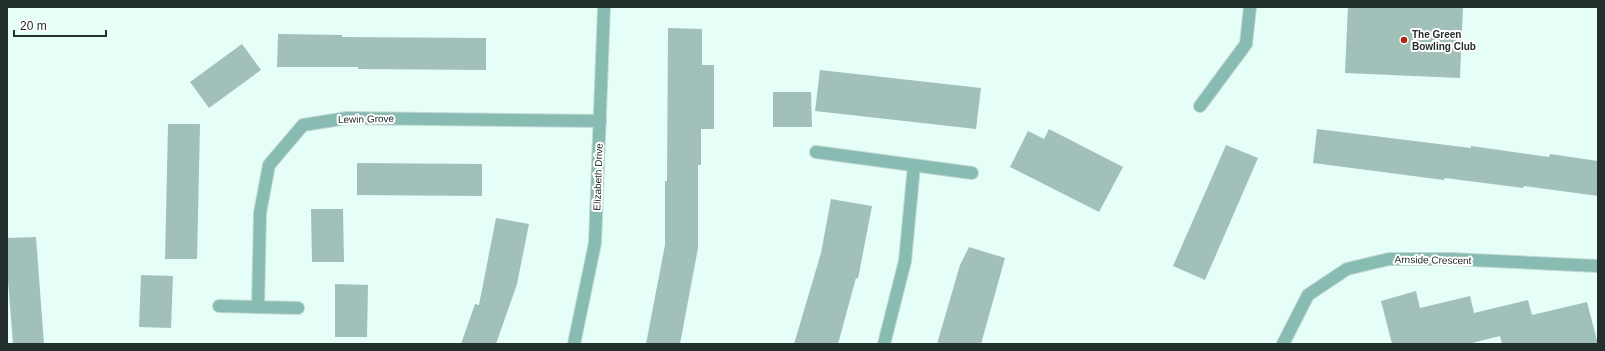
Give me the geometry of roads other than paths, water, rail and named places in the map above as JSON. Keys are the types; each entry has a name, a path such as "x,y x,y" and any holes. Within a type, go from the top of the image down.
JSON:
{"street":[{"name":"Elizabeth Drive","path":"574,344 596,243 604,7"},
{"path":"1200,106 1246,44 1250,7"},
{"name":"Lewin Grove","path":"258,307 260,214 269,165 303,125 347,118 600,121"},
{"path":"816,152 972,174"},
{"path":"884,344 905,261 914,166"},
{"name":"Arnside Crescent","path":"1283,344 1308,295 1347,269 1390,259 1452,259 1598,266"},
{"path":"219,306 298,308"}],"place":[{"name":"The Green Bowling Club","path":"1404,40"}]}
